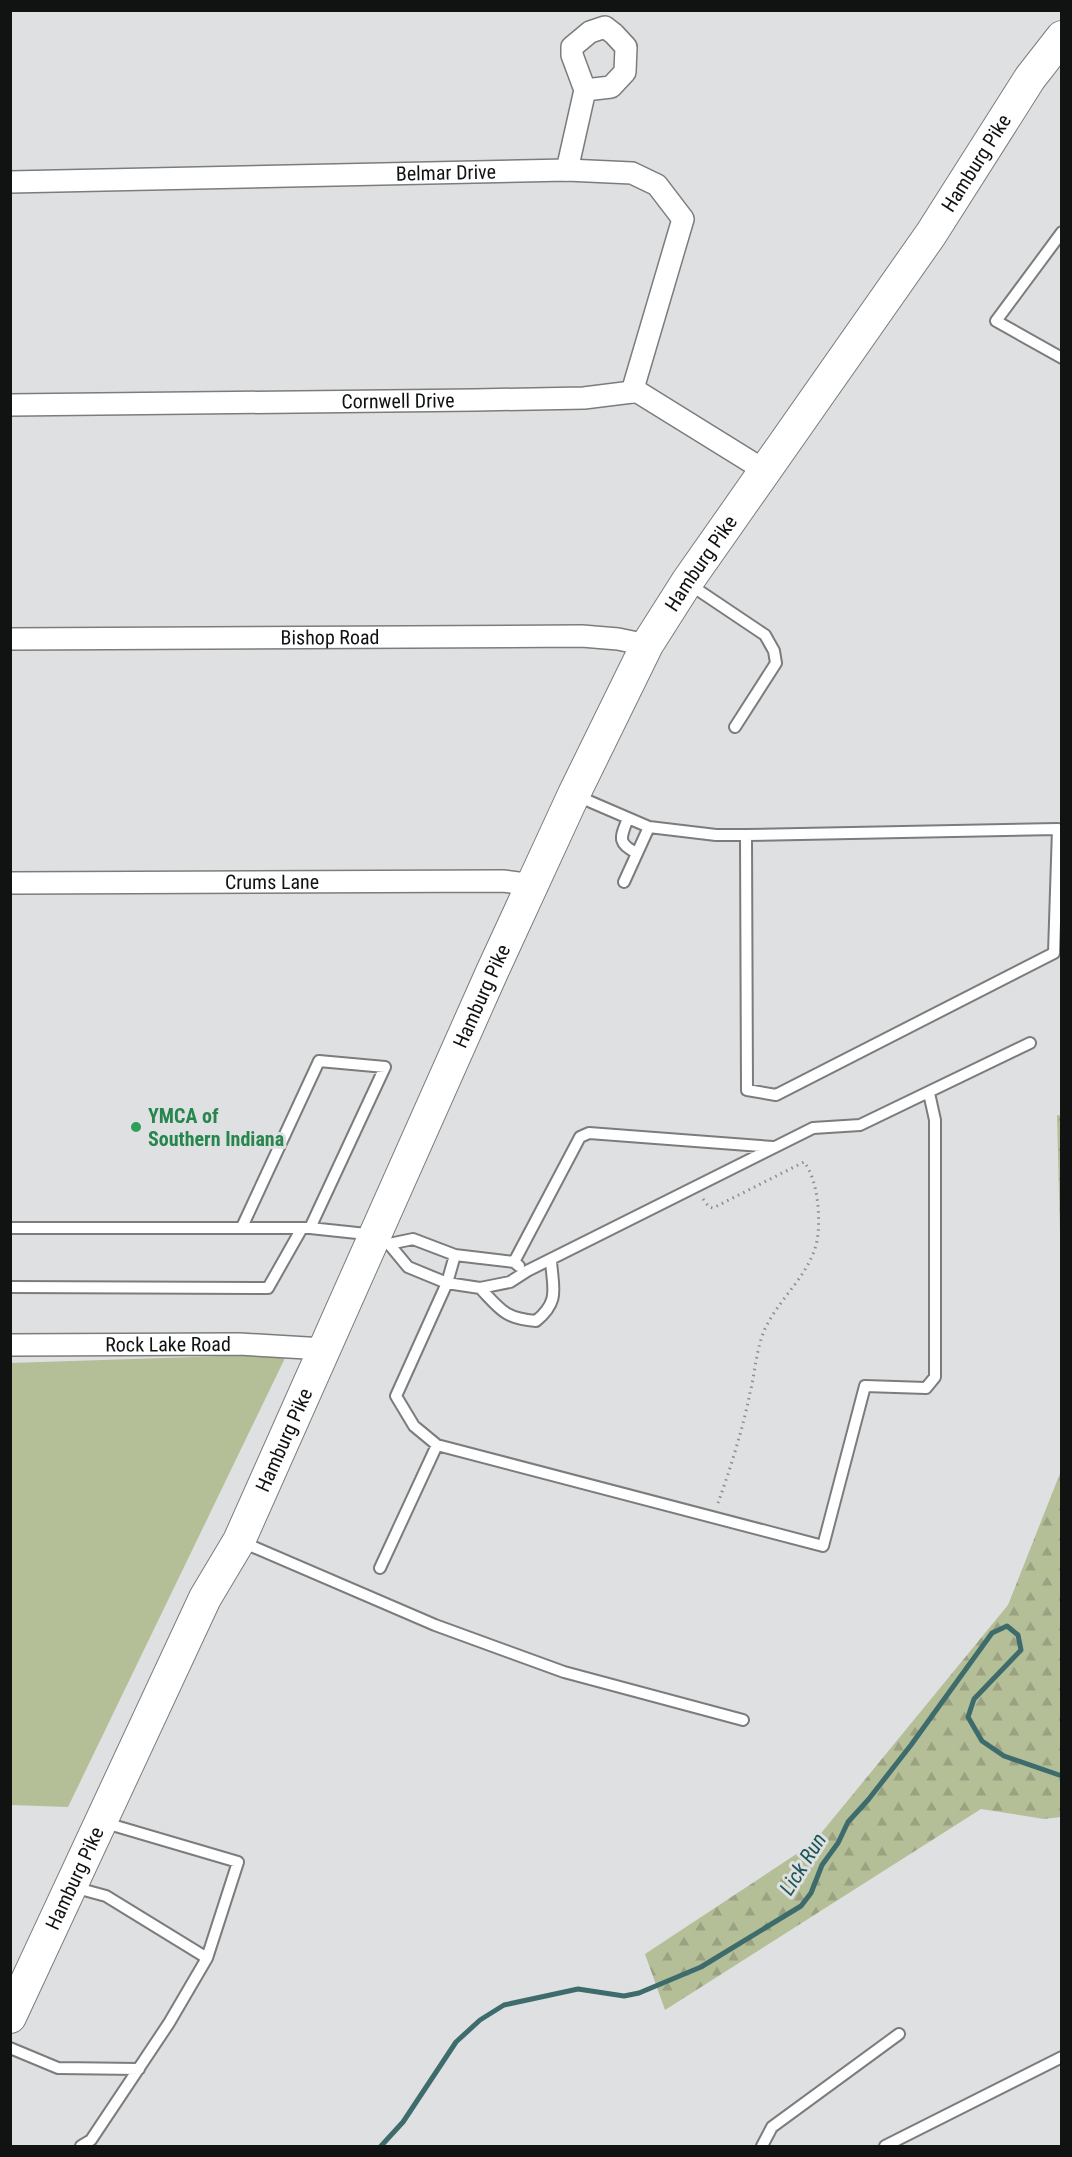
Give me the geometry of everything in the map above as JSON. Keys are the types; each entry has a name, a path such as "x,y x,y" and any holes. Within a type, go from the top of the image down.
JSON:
{"main road":[{"name":"Hamburg Pike","path":"10,2017 205,1598 239,1541 324,1349 382,1239 492,972 574,794 647,645 764,470 931,234 1030,78 1062,37"}],"street":[{"path":"567,170 585,90"},
{"name":"Belmar Drive","path":"10,182 567,170 632,173 657,185 683,219 633,392"},
{"path":"633,392 638,392 764,470"},
{"name":"Cornwell Drive","path":"10,405 584,398 633,392"},
{"name":"Bishop Road","path":"10,639 582,636 618,639 647,645"},
{"name":"Crums Lane","path":"10,883 503,881 533,885"},
{"name":"Rock Lake Road","path":"10,1345 239,1344 324,1349"}],"lane":[{"path":"1062,232 996,321 1062,358"},
{"path":"687,582 765,635 774,651 776,663 735,727"},
{"path":"574,794 649,827 716,836 746,835 1058,829 1054,953 776,1095 747,1090 746,835"},
{"path":"628,818 621,836 623,844 637,853"},
{"path":"624,882 649,827"},
{"path":"382,1239 408,1267 447,1283 480,1288 510,1282 527,1271 813,1128 860,1125 1030,1043"},
{"path":"10,1287 268,1288 306,1228 385,1067 319,1061 242,1227"},
{"path":"454,1255 447,1283 396,1396 414,1426 437,1444 823,1546 865,1386 926,1388 935,1377 935,1120 929,1093"},
{"path":"514,1262 580,1137 589,1133 774,1148"},
{"path":"10,1228 306,1228 382,1239 413,1239 454,1255 514,1262 527,1271"},
{"path":"480,1288 503,1312 517,1319 536,1321 548,1311 553,1296 550,1261"},
{"path":"380,1568 437,1444"},
{"path":"239,1541 435,1625 564,1672 743,1720"},
{"path":"81,2146 91,2140 139,2069 207,1958 238,1862 101,1822"},
{"path":"71,1886 106,1896 207,1958"},
{"path":"762,2146 772,2127 899,2034"},
{"path":"10,2048 58,2068 139,2069"},
{"path":"885,2146 1062,2057"}],"path":[{"path":"698,1186 706,1205 713,1208 804,1162 813,1184 819,1215 817,1242 812,1257 777,1306 759,1346 748,1401 713,1517"}],"green space":[{"path":"1057,1115 1062,1116 1061,1273"},
{"path":"287,1354 68,1807 11,1805 10,1363"},
{"path":"1061,1471 1061,1817 1044,1819 981,1809 665,2010 645,1954 813,1843 1008,1605"}],"waterway":[{"name":"Lick Run","path":"381,2146 403,2122 456,2042 480,2020 504,2005 578,1989 624,1996 639,1993 701,1967 801,1906 811,1893 822,1865 838,1843 848,1822 911,1745 992,1633 1007,1626 1018,1635 1021,1650 974,1699 968,1717 982,1741 1004,1756 1062,1776"}],"place":[{"name":"YMCA of Southern Indiana","path":"136,1127"}]}
